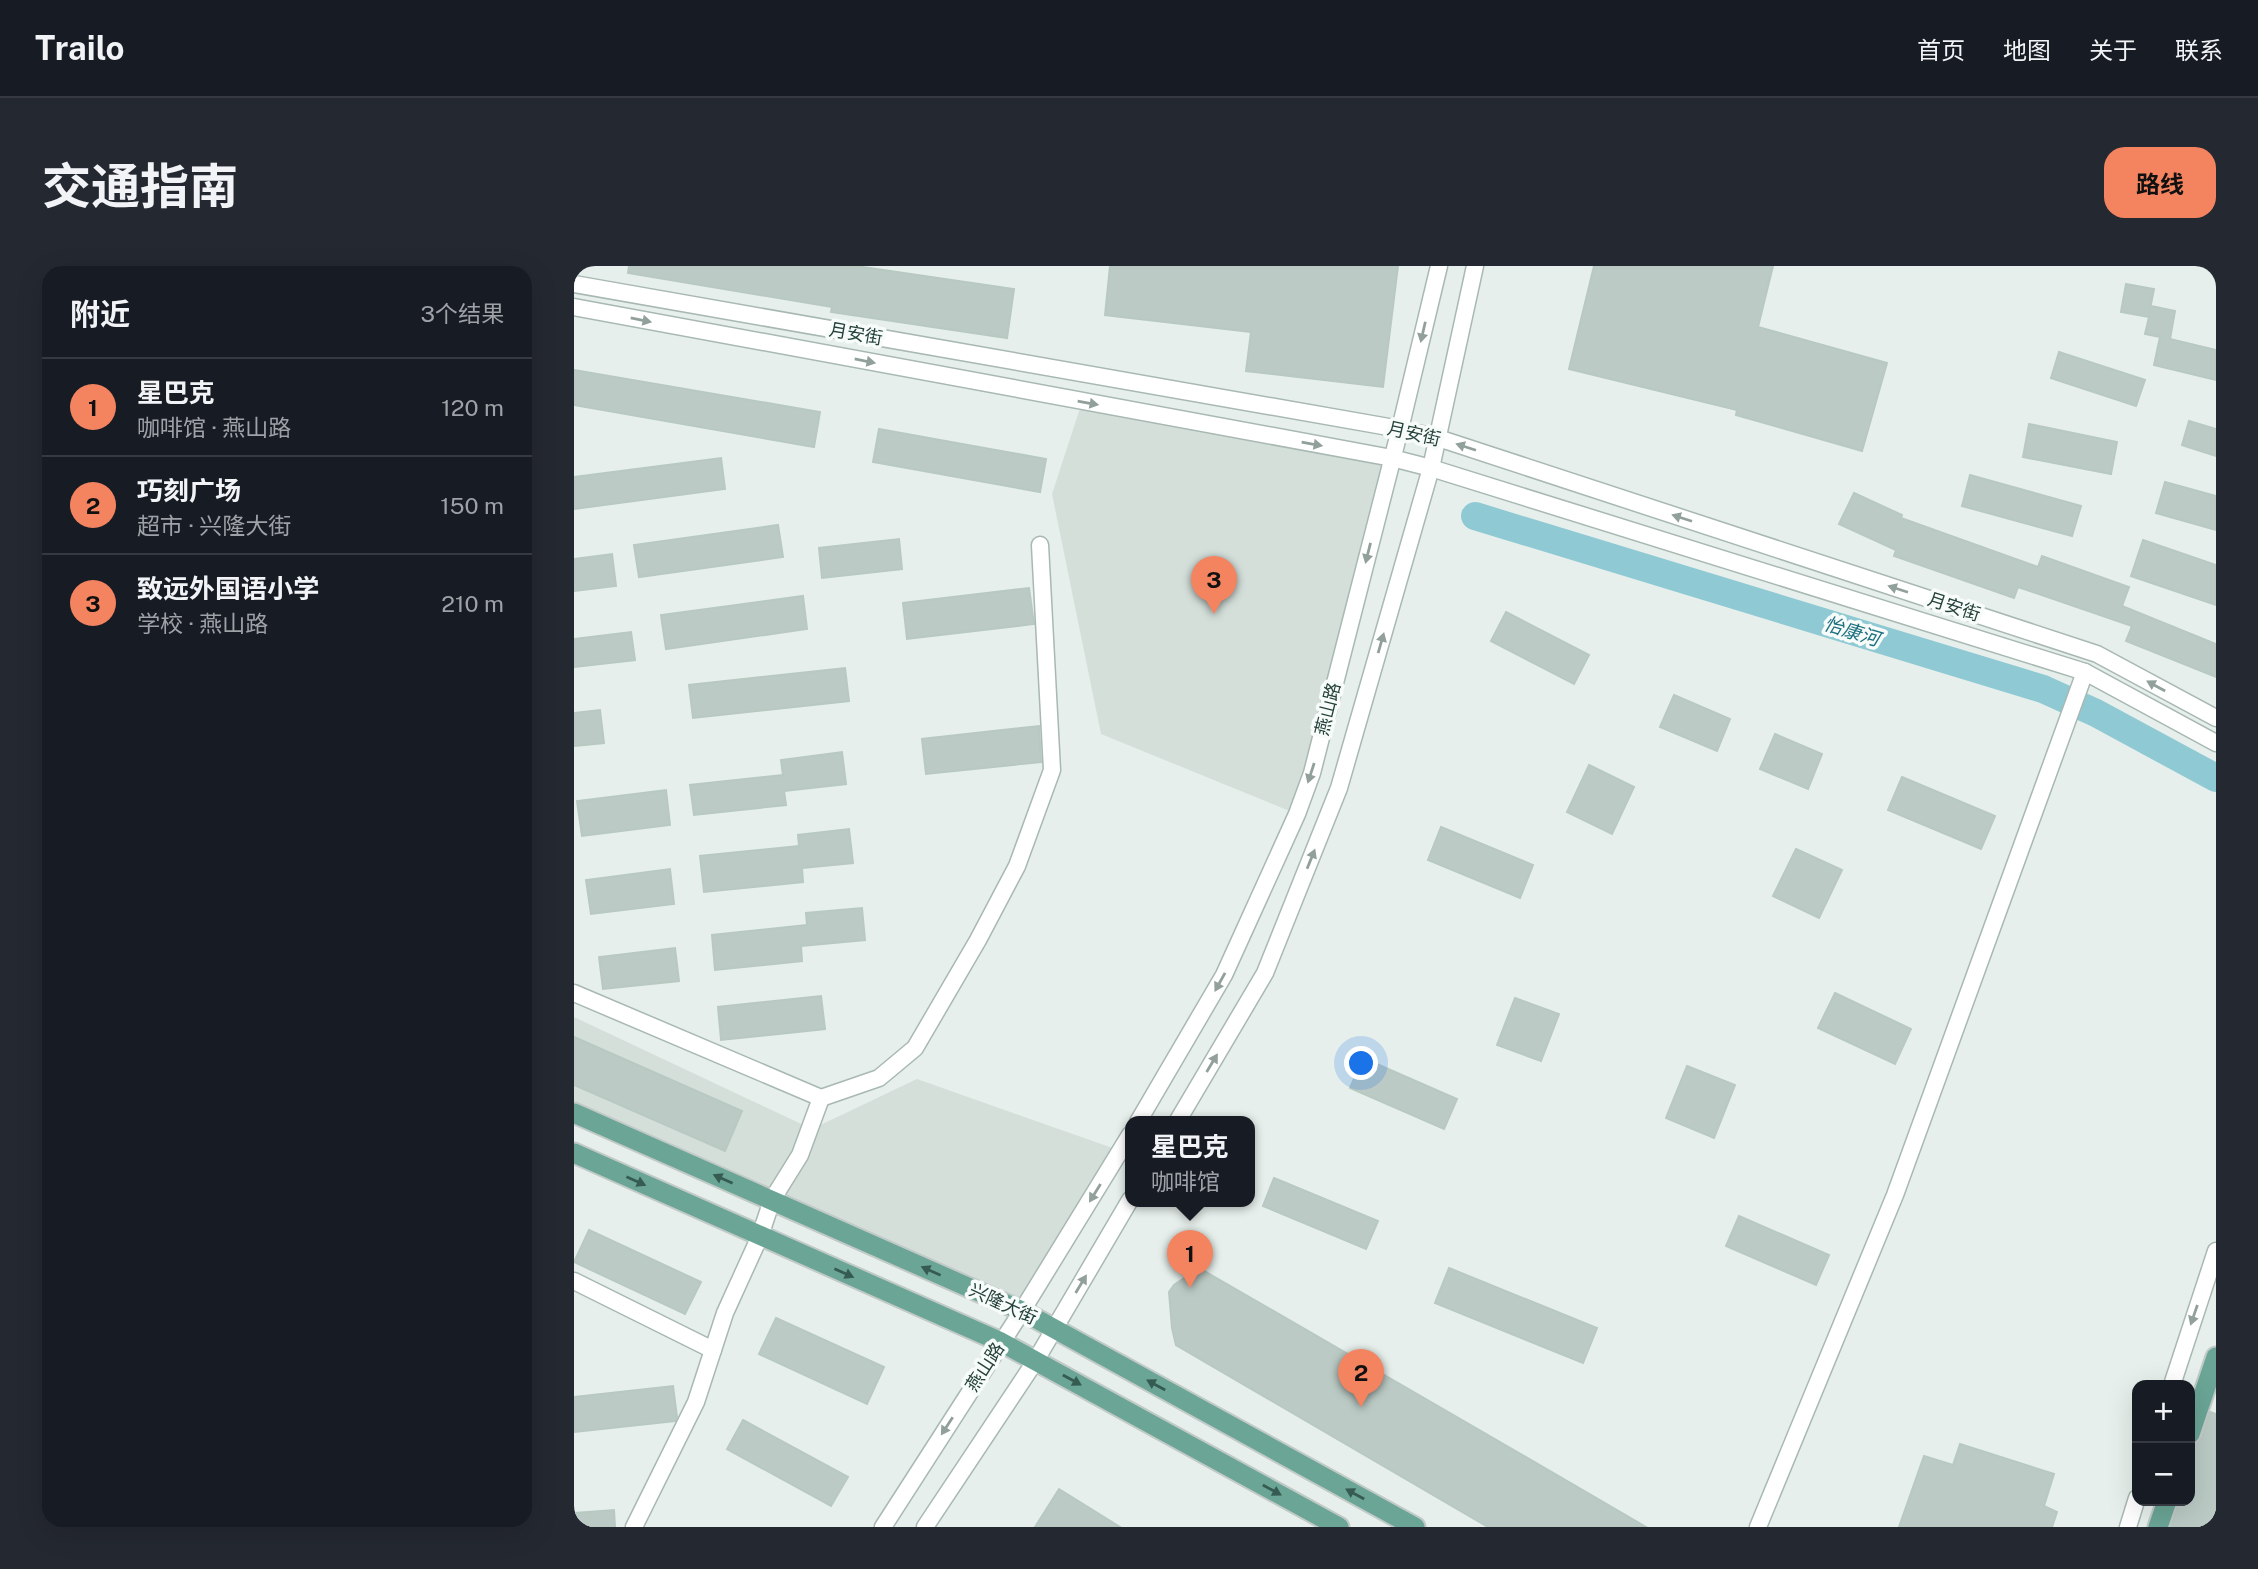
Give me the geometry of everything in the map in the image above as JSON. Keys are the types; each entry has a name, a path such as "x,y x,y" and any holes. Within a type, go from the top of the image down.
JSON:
{"main road":[{"name":"兴隆大街","path":"574,1112 1021,1311 1415,1527"},
{"name":"兴隆大街","path":"574,1153 1001,1342 1339,1527"},
{"path":"2195,1419 2216,1357"},
{"path":"2158,1527 2165,1506"}],"street":[{"name":"燕山路","path":"1142,1116 1224,975 1297,814 1312,773 1439,266"},
{"name":"燕山路","path":"1181,1116 1265,973 1339,788 1431,468 1475,266"},
{"name":"月安街","path":"574,284 1400,429 1438,439 2097,653 2216,718"},
{"path":"574,307 1392,458 1431,468 2085,673 2216,743"},
{"path":"574,993 821,1098 879,1078 915,1048 978,940 1017,866 1052,771 1040,545"},
{"path":"1758,1527 1895,1195 2085,673"},
{"path":"634,1527 696,1402 725,1313 760,1236 772,1200 800,1155 821,1098"},
{"name":"燕山路","path":"883,1527 1125,1143"},
{"path":"925,1527 1036,1360 1126,1207"},
{"path":"2174,1380 2216,1251"},
{"path":"574,1281 713,1350"},
{"path":"2129,1527 2135,1506"}],"shaded area":[{"path":"1082,402 1392,458 1297,814 1101,734 1052,494"},
{"path":"574,1017 812,1129 917,1079 1121,1151 1022,1311 574,1112"}],"building":[{"path":"629,266 856,266 1014,289 1007,338 831,312 832,307 628,273"},
{"path":"1110,266 1398,266 1383,387 1246,371 1251,332 1105,315"},
{"path":"1594,266 1773,266 1758,327 1887,363 1862,451 1736,415 1737,410 1569,369"},
{"path":"2126,284 2154,289 2149,314 2151,306 2175,311 2170,339 2216,350 2216,380 2154,365 2160,337 2145,334 2149,317 2121,312"},
{"path":"2059,352 2145,380 2136,406 2051,378"},
{"path":"574,370 820,412 814,447 574,405"},
{"path":"2189,421 2216,429 2216,456 2182,445"},
{"path":"2029,424 2117,442 2111,474 2023,457"},
{"path":"879,429 1046,459 1040,492 873,462"},
{"path":"721,458 725,489 574,509 574,477"},
{"path":"1970,475 2081,506 2072,536 1962,506"},
{"path":"2165,482 2216,496 2216,530 2156,513"},
{"path":"1854,493 1902,515 1901,518 2038,567 2042,556 2129,587 2122,606 2216,644 2216,677 2126,641 2132,626 2018,587 2014,598 1894,556 1896,550 1839,524"},
{"path":"778,525 783,557 639,577 634,545"},
{"path":"899,539 902,569 822,578 819,548"},
{"path":"2143,540 2216,565 2216,605 2131,576"},
{"path":"612,554 616,586 574,591 574,559"},
{"path":"1029,588 1034,624 907,639 903,603"},
{"path":"803,596 807,629 666,649 661,615"},
{"path":"1506,612 1589,655 1574,684 1491,641"},
{"path":"631,632 635,660 574,667 574,639"},
{"path":"845,668 849,701 693,718 689,685"},
{"path":"1674,695 1730,719 1717,751 1660,727"},
{"path":"600,710 604,743 574,746 574,713"},
{"path":"1039,726 1041,762 926,774 922,739"},
{"path":"1775,734 1822,754 1808,789 1760,769"},
{"path":"842,752 846,784 784,791 786,805 694,815 690,785 783,775 781,760"},
{"path":"1589,765 1634,787 1612,834 1567,812"},
{"path":"1902,777 1995,816 1981,849 1888,810"},
{"path":"666,790 670,825 582,836 577,801"},
{"path":"1441,827 1533,865 1520,898 1428,860"},
{"path":"849,829 853,863 802,868 803,882 704,892 700,856 799,846 798,835"},
{"path":"1796,849 1842,870 1819,918 1773,896"},
{"path":"670,869 674,904 591,914 586,880"},
{"path":"862,908 865,940 801,946 802,961 715,970 712,935 807,925 806,913"},
{"path":"675,948 679,981 603,989 599,957"},
{"path":"1835,993 1911,1029 1895,1064 1818,1028"},
{"path":"821,996 825,1029 721,1040 718,1007"},
{"path":"1515,998 1559,1014 1541,1061 1497,1045"},
{"path":"574,1037 742,1111 725,1151 574,1085"},
{"path":"1363,1058 1457,1099 1444,1129 1350,1088"},
{"path":"1687,1066 1735,1085 1714,1138 1666,1118"},
{"path":"1274,1178 1378,1221 1366,1249 1263,1206"},
{"path":"1739,1216 1829,1255 1816,1285 1726,1246"},
{"path":"589,1230 701,1282 685,1314 574,1262"},
{"path":"1199,1268 1646,1527 1488,1527 1176,1345 1169,1292 1174,1285"},
{"path":"1449,1268 1597,1328 1583,1363 1435,1303"},
{"path":"776,1318 884,1367 867,1404 759,1354"},
{"path":"673,1386 677,1417 675,1421 574,1432 574,1397"},
{"path":"2210,1412 2216,1414 2216,1527 2171,1527 2177,1506 2195,1506 2195,1445 2202,1438"},
{"path":"743,1420 848,1477 831,1506 727,1449"},
{"path":"1960,1444 2054,1474 2044,1506 2057,1512 2052,1527 1899,1527 1924,1456 1953,1465"},
{"path":"1059,1489 1120,1527 1035,1527"},
{"path":"614,1510 615,1527 574,1527 574,1513"}],"waterway":[{"name":"怡康河","path":"1475,516 2043,689 2096,713 2216,778"}],"place":[{"name":"致远外国语小学","path":"1214,614"},
{"name":"星巴克","path":"1190,1288"},
{"name":"巧刻广场","path":"1361,1407"}]}
